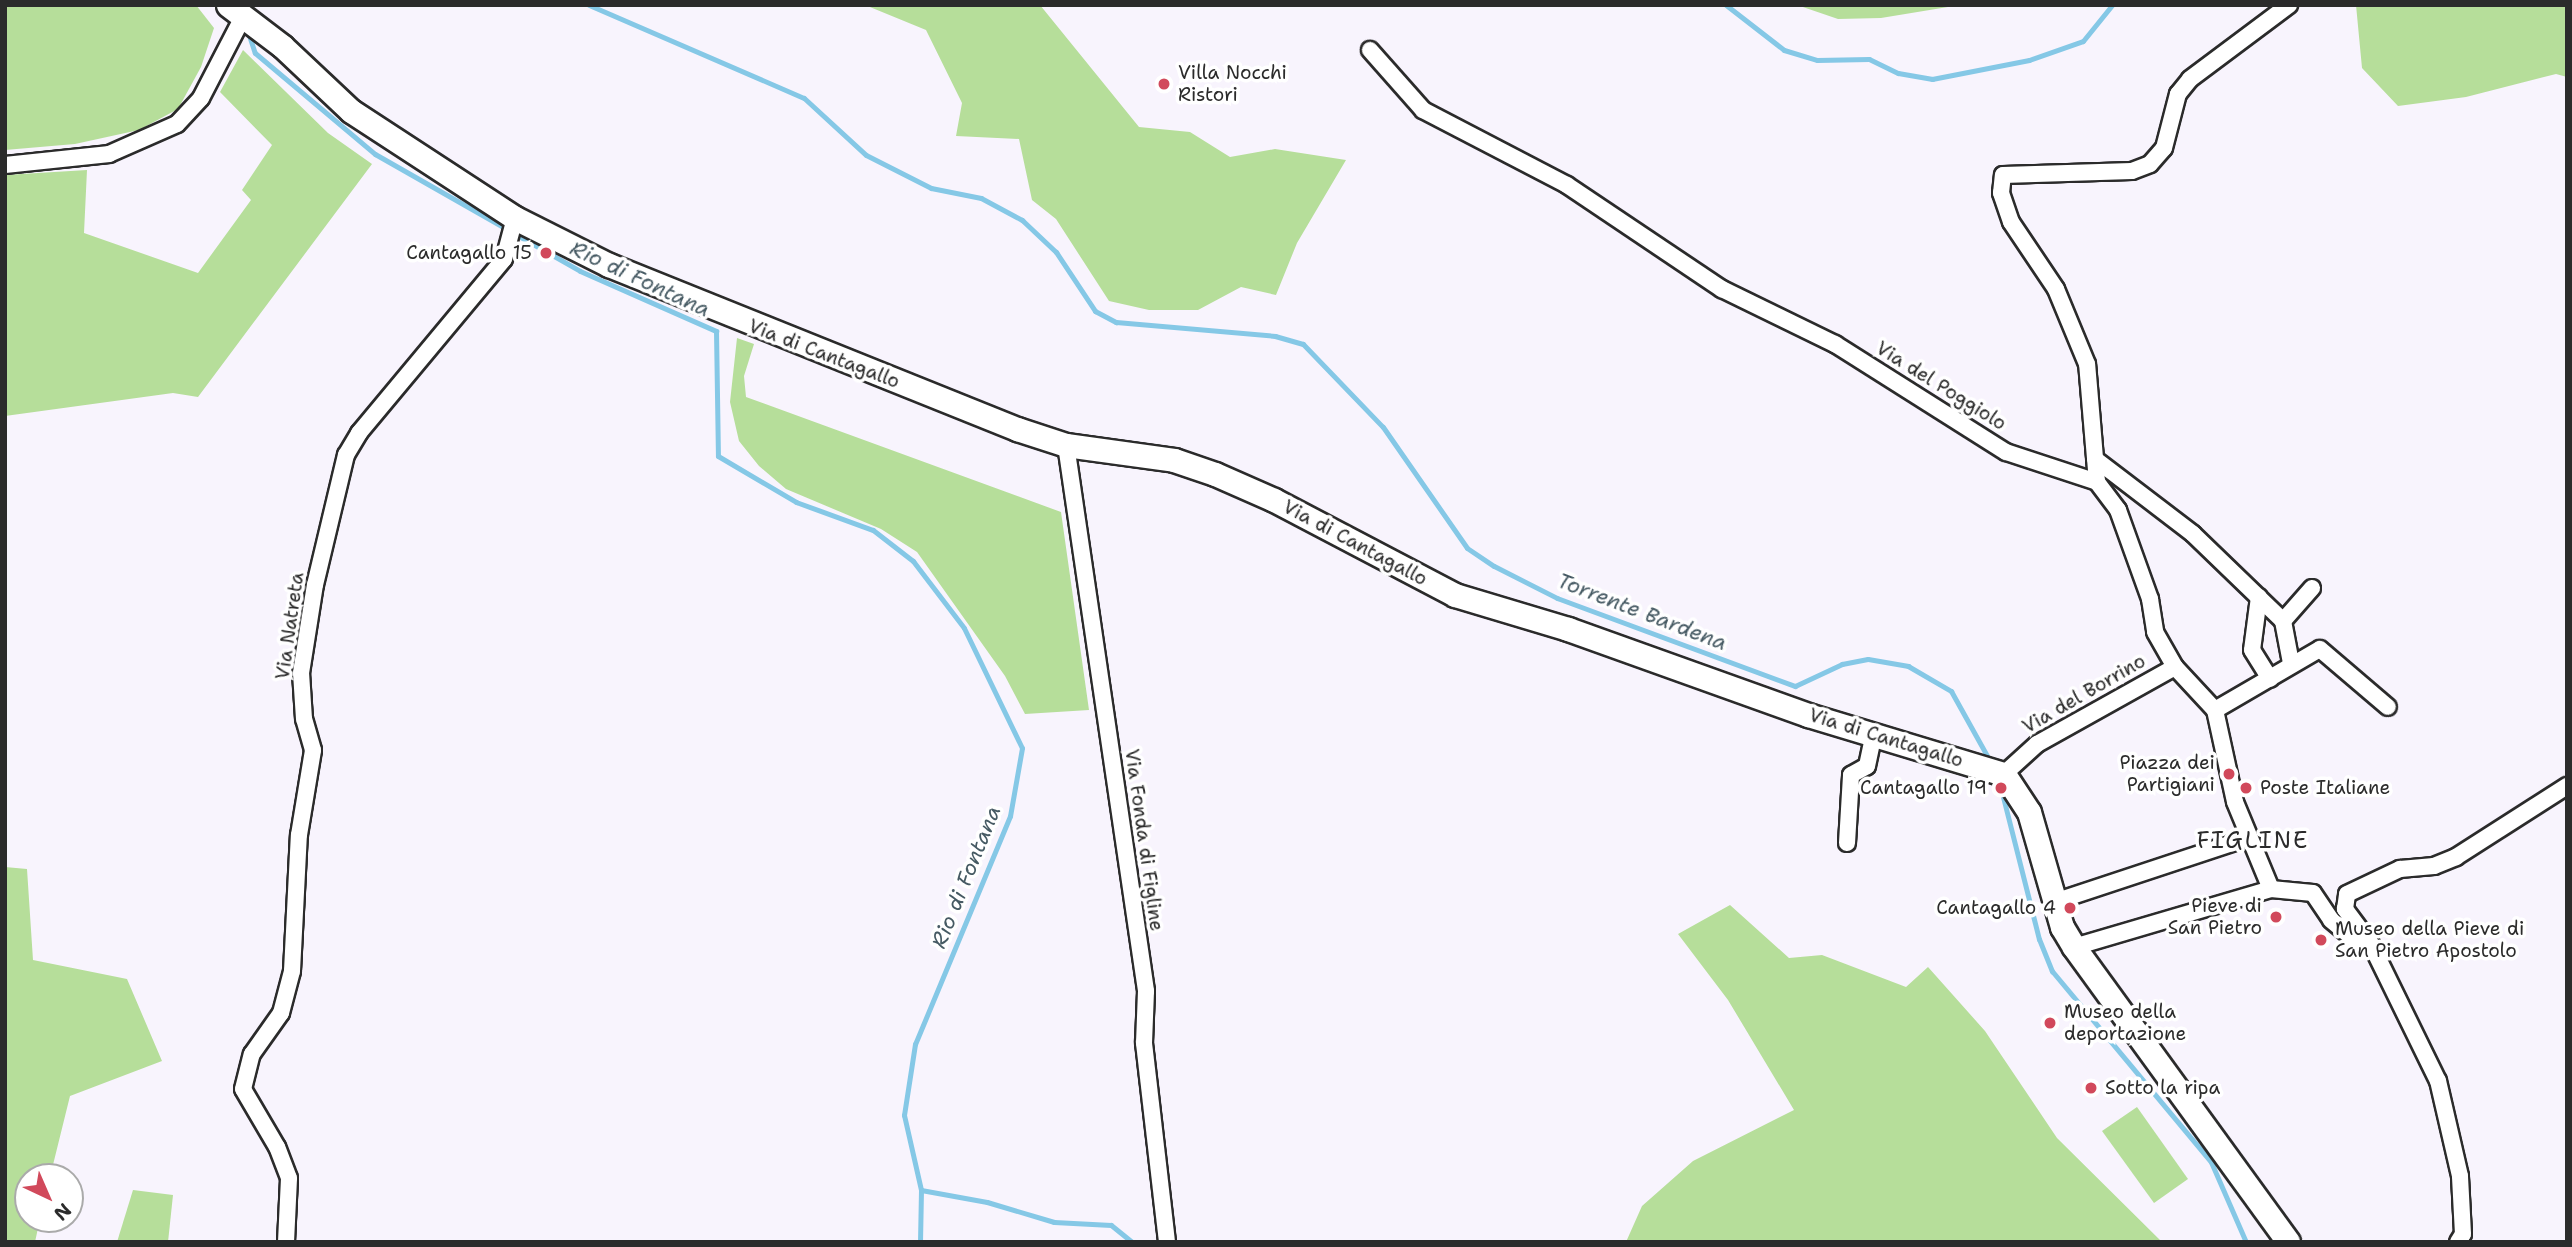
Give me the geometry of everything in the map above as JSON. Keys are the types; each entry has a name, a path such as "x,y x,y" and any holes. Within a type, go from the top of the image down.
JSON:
{"street":[{"path":"2175,667 2155,632 2150,599 2118,510 2097,482 2087,364 2056,289 2011,222 2001,193 2003,175 2132,171 2150,164 2164,148 2178,94 2190,79 2289,5"},
{"path":"5,165 109,154 177,124 201,98 243,18"},
{"name":"Via di Cantagallo","path":"243,18 351,111 515,218 609,265 748,324 1066,445 1174,460 1214,474 1274,500 1454,595 1568,629 1874,734 1994,771"},
{"name":"Via del Poggiolo","path":"1370,50 1423,110 1567,185 1667,249 1722,289 1835,344 2006,452 2097,482"},
{"name":"Via Natreta","path":"285,1242 289,1178 277,1147 243,1089 252,1054 281,1013 292,971 299,835 313,750 304,719 301,673 315,585 346,455 359,433 498,267 515,218"},
{"name":"Via Fonda di Figline","path":"1066,445 1146,991 1144,1043 1167,1242"},
{"path":"2095,459 2193,534 2283,621 2291,663"},
{"path":"2283,621 2312,589"},
{"path":"2259,597 2252,650 2270,679"},
{"path":"2271,889 2247,838 2215,710 2270,679 2291,663 2320,649 2388,708"},
{"name":"Via del Borrino","path":"1994,771 2175,667 2215,710"},
{"path":"1847,843 1851,775 1867,766 1874,734"},
{"path":"1994,771 2029,812 2054,902 2074,947 2288,1242"},
{"path":"2458,1242 2463,1234 2460,1175 2438,1081 2371,944 2346,909 2347,894 2400,869 2434,866 2456,857 2567,786"},
{"path":"2054,902 2247,838"},
{"path":"2074,947 2271,889 2313,893 2331,920 2362,946 2371,944"}],"green space":[{"path":"5,5 196,5 214,28 201,67 178,109 139,130 75,144 5,150"},
{"path":"865,5 1040,5 1139,127 1190,132 1230,157 1275,149 1346,160 1297,243 1276,295 1241,287 1198,310 1149,310 1109,301 1056,219 1032,200 1019,139 956,136 962,103 926,30"},
{"path":"1797,5 1960,5 1881,18 1838,19"},
{"path":"2356,5 2567,5 2567,77 2556,74 2466,97 2398,106 2362,68"},
{"path":"243,50 328,133 372,164 198,397 173,393 5,416 5,175 87,170 84,233 198,273 251,200 242,190 272,145 220,92"},
{"path":"737,338 754,344 744,376 746,397 1061,512 1089,710 1025,714 1005,676 917,552 881,529 786,489 759,466 739,441 730,402"},
{"path":"5,867 27,869 33,960 127,979 162,1061 70,1096 53,1163 14,1163 14,1233 37,1233 35,1242 5,1242"},
{"path":"1730,905 1789,958 1822,955 1906,987 1928,967 1985,1031 2057,1138 2162,1242 1626,1242 1642,1206 1693,1161 1794,1110 1728,1000 1678,934"},
{"path":"2137,1107 2188,1179 2154,1203 2102,1131"},
{"path":"133,1190 173,1195 168,1242 117,1242"}],"waterway":[{"name":"Torrente Bardena","path":"589,5 804,98 866,155 931,188 981,198 1022,220 1056,252 1095,311 1116,322 1275,336 1303,344 1383,427 1467,548 1494,566 1557,598 1795,686 1842,664 1868,659 1908,666 1951,691 1991,763"},
{"path":"1726,5 1784,50 1817,60 1869,59 1898,73 1932,79 2029,60 2083,41 2112,5"},
{"name":"Rio di Fontana","path":"247,29 255,53 375,154 580,271 716,331 718,456 796,502 873,530 913,561 964,628 1022,748 1010,816 915,1044 904,1115 921,1190 920,1242"},
{"name":"Torrente Bardena","path":"2001,789 2039,939 2052,971 2211,1162 2246,1242"},
{"path":"921,1190 987,1202 1054,1222 1111,1225 1132,1242"}],"place":[{"name":"Villa Nocchi Ristori","path":"1164,84"},
{"name":"Cantagallo 15","path":"546,253"},
{"name":"Piazza dei Partigiani","path":"2229,774"},
{"name":"Cantagallo 19","path":"2001,788"},
{"name":"Poste Italiane","path":"2246,788"},
{"name":"Cantagallo 4","path":"2070,908"},
{"name":"Pieve di San Pietro","path":"2276,917"},
{"name":"Museo della Pieve di San Pietro Apostolo","path":"2321,940"},
{"name":"Museo della deportazione","path":"2050,1023"},
{"name":"Sotto la ripa","path":"2091,1088"}],"district":[{"name":"FIGLINE","path":"2253,840"}]}
